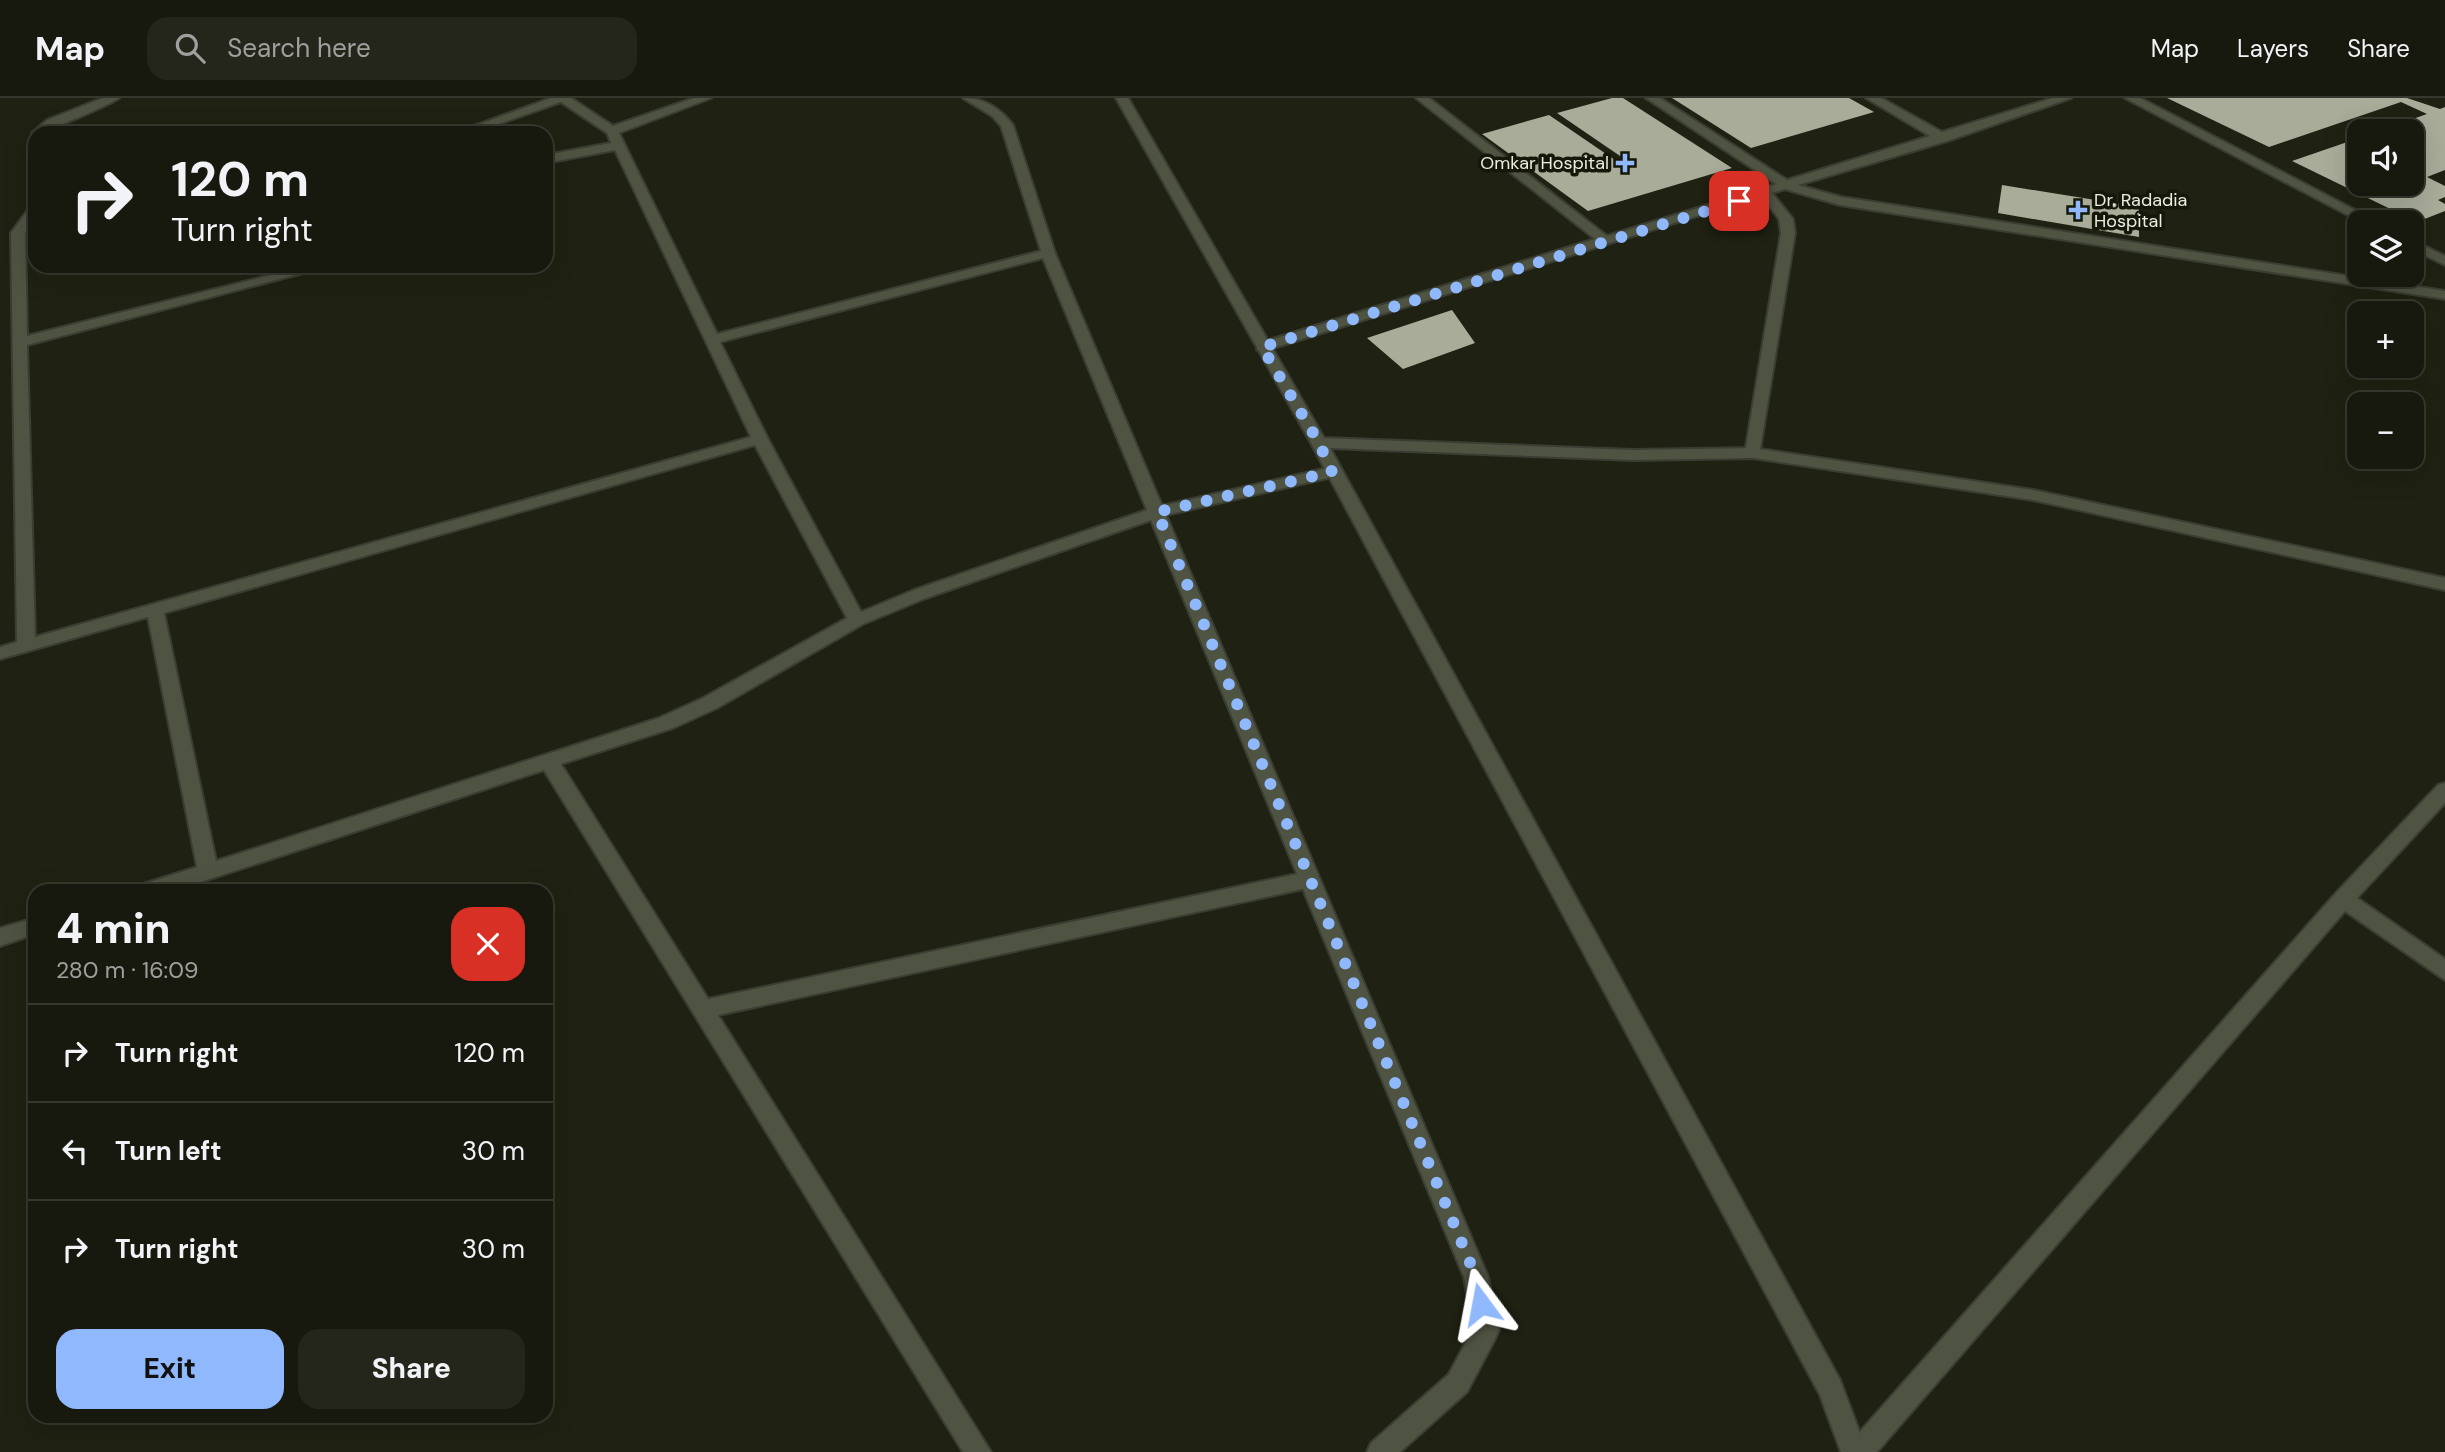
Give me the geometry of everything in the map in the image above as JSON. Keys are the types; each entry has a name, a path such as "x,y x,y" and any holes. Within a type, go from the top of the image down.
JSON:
{"street":[{"path":"46,126 113,98"},
{"path":"481,126 562,98 615,138 760,439 857,620"},
{"path":"553,157 615,138 705,98"},
{"path":"969,98 996,113 1007,125 1048,253 1476,1277 1486,1330 1458,1383 1380,1452"},
{"path":"1122,98 1319,443 1332,472 1831,1389 1857,1452 2343,899 2445,790"},
{"path":"1422,98 1606,241"},
{"path":"1652,98 1788,186 1863,205 2445,295"},
{"path":"1872,98 1943,138"},
{"path":"1262,347 2066,98"},
{"path":"2132,98 2348,210"},
{"path":"1753,453 1788,233 1786,219 1765,193"},
{"path":"26,646 18,233 28,219"},
{"path":"2424,250 2445,261"},
{"path":"714,339 1048,253"},
{"path":"20,342 295,273"},
{"path":"0,653 760,439"},
{"path":"1319,443 1633,455 1753,453 2032,495 2445,584"},
{"path":"168,884 550,763 666,723 710,703 857,620 920,594 1157,512 1332,472"},
{"path":"155,609 208,871"},
{"path":"550,763 978,1452"},
{"path":"703,1009 1311,879"},
{"path":"2343,899 2445,971"},
{"path":"0,937 28,928"}],"building":[{"path":"1612,98 1623,98 1732,168 1588,211 1482,134 1549,115 1615,160 1623,158 1557,113"},
{"path":"1672,98 1849,98 1874,112 1751,148"},
{"path":"2167,98 2407,98 2440,109 2445,107 2445,170 2427,177 2445,186 2445,197 2438,200 2445,204 2445,211 2424,219 2424,210 2392,210 2364,196 2424,196 2424,119 2413,119 2427,114 2401,102 2269,147"},
{"path":"2347,142 2347,188 2292,161"},
{"path":"2002,185 2139,207 2139,237 1998,213"},
{"path":"1452,310 1475,343 1403,369 1367,338"}],"place":[{"name":"Omkar Hospital","path":"1625,163"},
{"name":"Dr. Radadia Hospital","path":"2078,210"}],"route":[{"path":"1481,1304 1476,1277 1157,512 1332,472 1319,443 1262,347 1739,201"}]}
